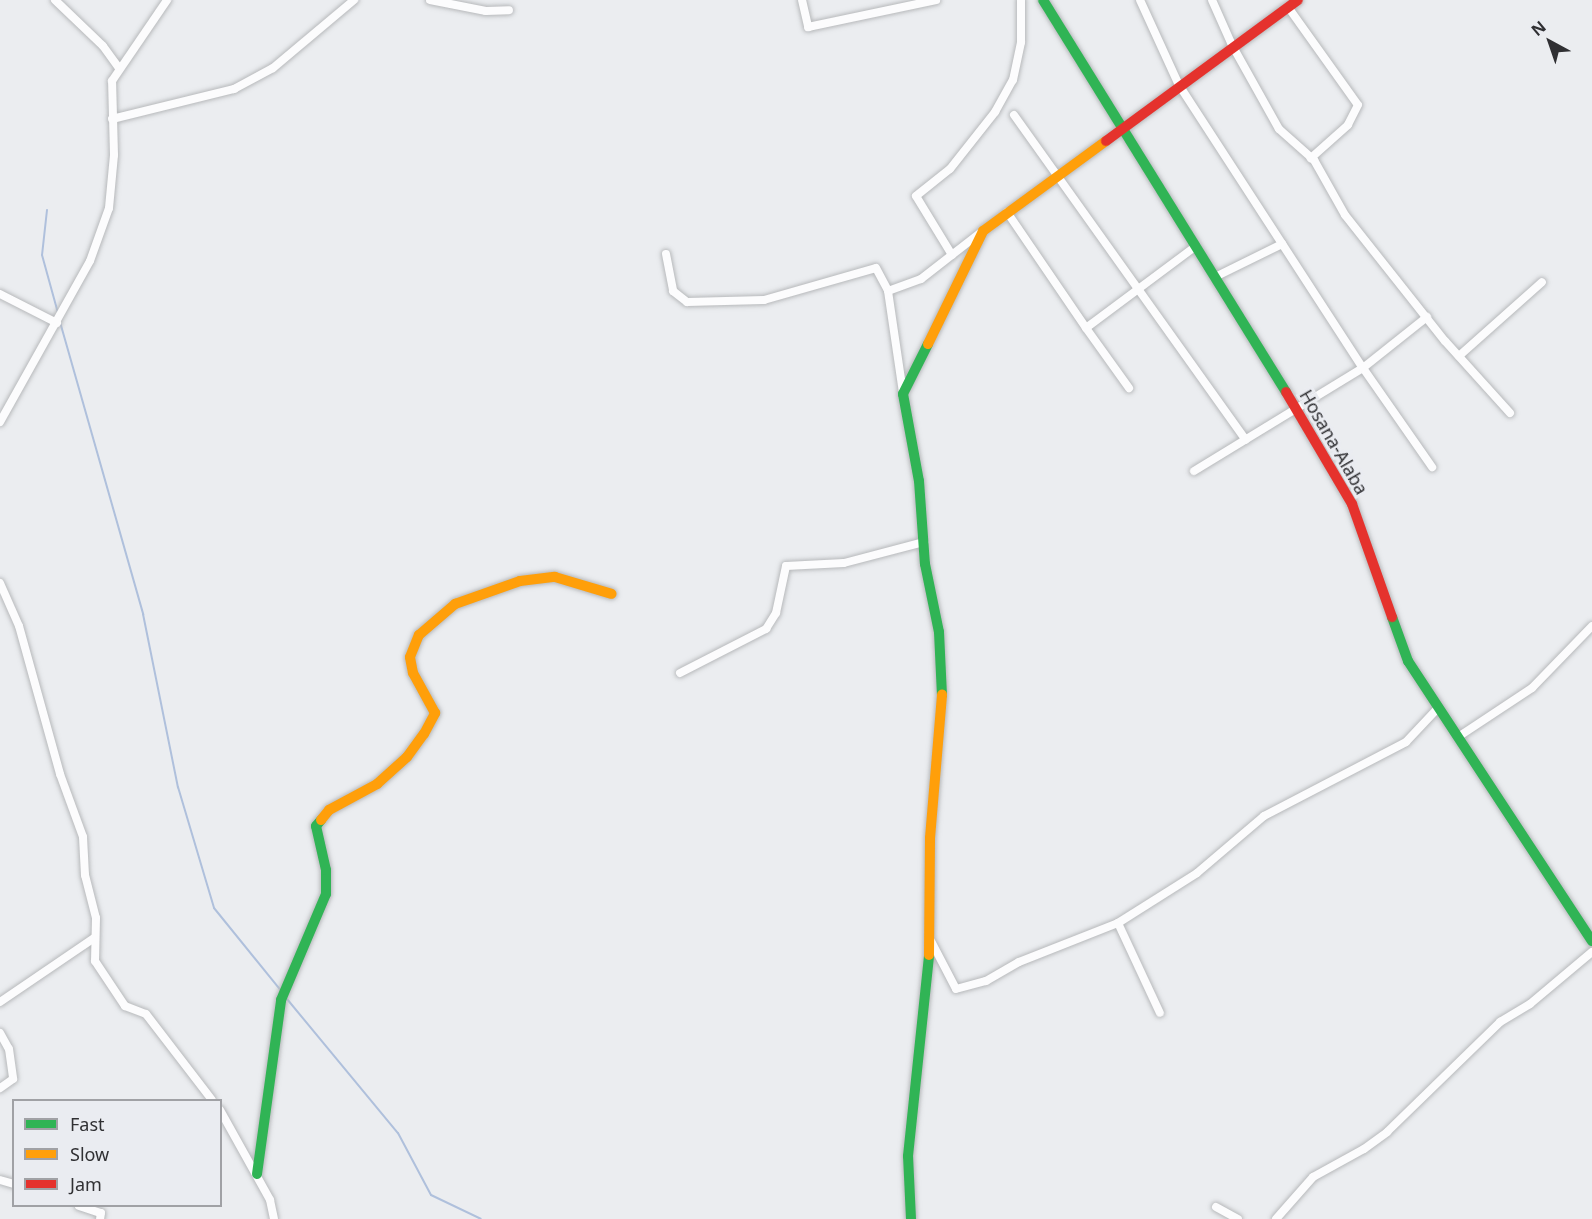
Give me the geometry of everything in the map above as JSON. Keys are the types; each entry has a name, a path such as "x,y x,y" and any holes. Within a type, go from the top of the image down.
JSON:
{"street":[{"path":"55,0 103,46 119,68"},
{"path":"0,422 90,261 109,208 114,155 112,81 167,0"},
{"path":"112,119 234,89 273,68 354,0"},
{"path":"430,0 486,11 509,10"},
{"path":"802,0 808,27 936,0"},
{"path":"952,255 916,196 950,169 995,112 1013,80 1021,42 1021,0"},
{"name":"Hosana-Alaba","path":"1043,0 1124,127 1352,504 1395,632 1408,661 1592,941"},
{"path":"1140,0 1179,85 1363,368 1432,467"},
{"path":"1212,0 1232,45 1280,129 1311,158 1345,215 1459,356 1510,413"},
{"path":"888,291 921,279 1232,45 1298,0"},
{"path":"1288,7 1358,105 1348,125 1311,158"},
{"path":"1014,115 1059,174 1246,440"},
{"path":"1007,213 1129,388"},
{"path":"903,394 982,231"},
{"path":"1215,277 1282,244"},
{"path":"1086,328 1196,246"},
{"path":"666,254 673,291 687,302 764,300 876,268 888,291 919,482 924,542 939,632 942,700 930,838 930,937 908,1156 911,1219"},
{"path":"1459,356 1542,282"},
{"path":"0,294 57,322"},
{"path":"1194,471 1363,368 1427,317"},
{"path":"680,673 766,629 776,614 786,566 844,563 924,542"},
{"path":"257,1174 281,1000 326,894 326,870 316,826 329,810 377,784 407,757 424,734 435,713 413,673 410,657 419,635 455,604 520,581 555,577 612,594"},
{"path":"0,583 20,626 60,774 83,837 85,875 96,918 95,961 108,986 125,1006 146,1014 210,1099"},
{"path":"1458,737 1532,688 1592,626"},
{"path":"930,937 956,989 986,981 1019,962 1118,923 1197,873 1264,816 1406,742 1438,708"},
{"path":"1118,923 1160,1013"},
{"path":"0,1002 94,938"},
{"path":"1276,1219 1313,1177 1387,1132 1500,1022 1530,1004 1592,952"},
{"path":"0,1033 9,1050 13,1079 0,1088"},
{"path":"222,1113 270,1200 274,1219"},
{"path":"82,1207 101,1213 100,1219"},
{"path":"1216,1207 1238,1219"}],"waterway":[{"path":"47,210 42,255 58,313"},
{"path":"60,322 143,614 178,787 214,908 282,992"},
{"path":"287,999 398,1133 431,1195 481,1219"}],"traffic: fast":[{"path":"1043,0 1286,392"},
{"path":"928,344 903,394 919,481 925,564 939,632 942,695"},
{"path":"1392,617 1408,661 1592,941"},
{"path":"257,1174 281,1000 326,894 326,870 316,826 321,820"},
{"path":"911,1219 908,1156 929,955"}],"traffic: slow":[{"path":"928,344 983,231 1106,141"},
{"path":"321,820 329,810 377,784 407,757 424,734 435,713 413,673 410,657 419,635 455,604 520,581 555,577 612,594"},
{"path":"929,955 930,838 942,695"}],"traffic: jam":[{"path":"1106,141 1298,0"},
{"path":"1286,392 1352,504 1392,617"}]}
